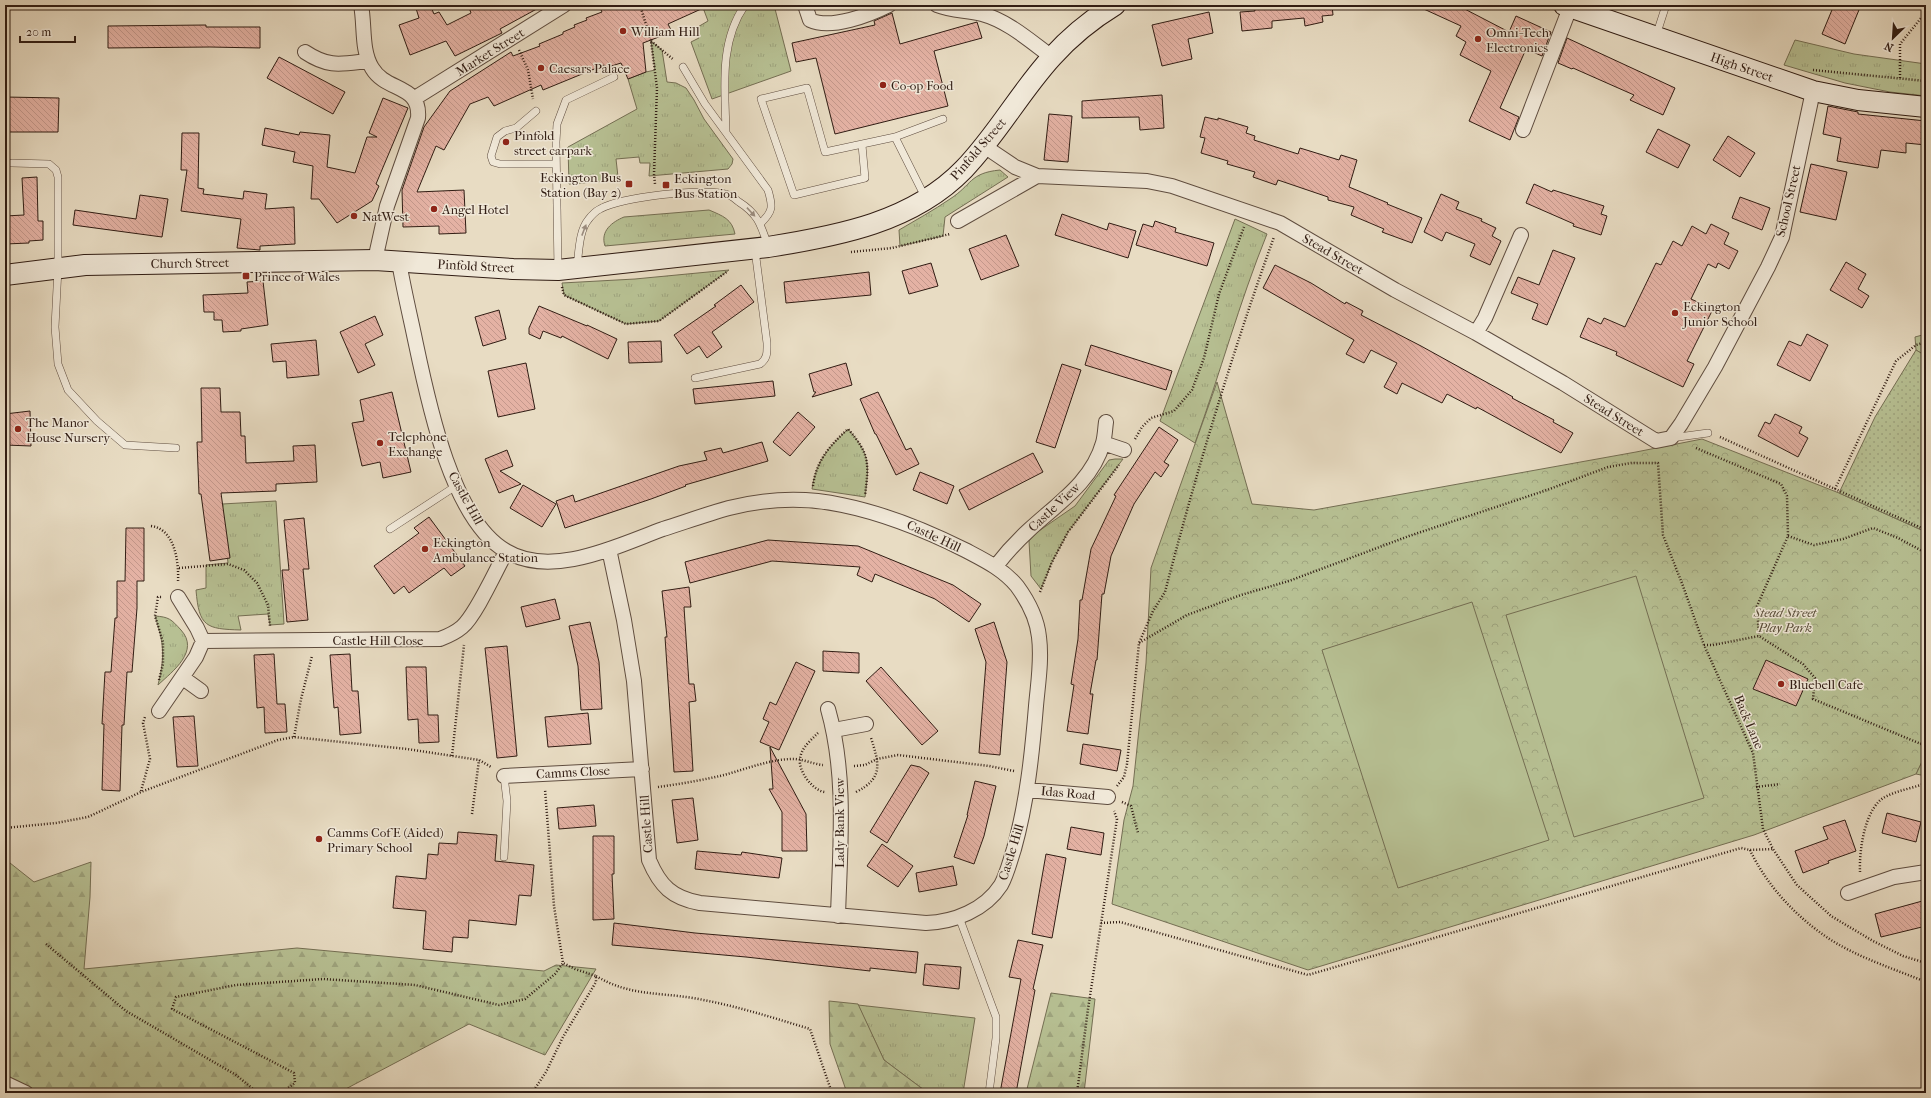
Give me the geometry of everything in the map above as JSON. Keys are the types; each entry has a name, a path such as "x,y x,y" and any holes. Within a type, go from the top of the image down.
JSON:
{"main road":[{"path":"1052,57 1097,16 1115,5"},
{"name":"High Street","path":"1568,6 1813,91 1858,100 1926,107"},
{"name":"Pinfold Street","path":"375,260 513,269 568,269 762,247 860,228 901,214 926,199 954,178 984,146 1052,57"},
{"name":"Church Street","path":"5,275 58,268 116,264 375,260"}],"street":[{"path":"361,5 365,48 368,61 372,69 379,76 415,98 419,109 418,118 387,206 375,260"},
{"name":"Market Street","path":"415,98 564,5"},
{"path":"805,5 810,20 818,24 850,20 889,5"},
{"path":"937,5 959,11 981,13 1000,20 1052,57"},
{"path":"1523,130 1568,6"},
{"path":"305,52 324,63 335,64 368,61"},
{"name":"School Street","path":"1671,438 1715,367 1768,267 1782,236 1813,91"},
{"name":"Stead Street","path":"984,146 1015,167 1037,176 1147,181 1166,184 1198,193 1280,223 1395,290 1476,333 1563,383 1656,441 1671,438"},
{"path":"958,221 1037,176"},
{"path":"1476,333 1485,318 1521,235"},
{"name":"Castle Hill","path":"399,262 419,360 437,432 456,486 474,518 487,534 506,552 524,559 558,561 577,558 609,549 665,528 730,508 773,501 810,501 837,504 906,523 996,566 1015,583 1033,612 1039,634 1040,656 1030,775 1018,832 1002,884 981,905 959,917 942,922 926,923 700,903 685,900 673,894 662,884 649,860 634,680 624,620 609,549"},
{"name":"Castle View","path":"996,566 1028,530 1066,498 1081,483 1094,462 1103,443 1106,422"},
{"path":"1103,443 1126,452"},
{"name":"Castle Hill Close","path":"203,641 427,641 440,639 452,634 463,626 479,602 506,552"},
{"path":"153,711 183,678 196,657 203,641 197,628 178,597"},
{"path":"183,678 201,691"},
{"name":"Lady Bank View","path":"828,709 834,730 840,767 838,916"},
{"path":"834,730 866,724"},
{"name":"Camms Close","path":"504,776 642,769"},
{"name":"Idas Road","path":"1027,790 1108,797"},
{"path":"1848,893 1894,877 1926,872"},
{"path":"5,1084 26,1093"}],"lane":[{"path":"726,132 726,50 738,15 746,5"},
{"path":"1656,37 1666,5"},
{"path":"683,67 705,104 768,190 773,204 769,216 761,223"},
{"path":"568,269 556,164 557,124 566,100 614,77"},
{"path":"862,145 865,178 794,195 762,99 807,88 825,152 895,137 943,119"},
{"path":"536,111 516,128 505,131 497,137 490,156 494,162 500,164 556,164"},
{"path":"895,137 926,199"},
{"path":"12,163 49,164 56,170 58,176 58,268 55,327 58,364 68,390 97,421 125,445 176,448"},
{"path":"568,269 588,220 600,209 656,196 703,192 729,195 750,209 761,223 768,354 760,364 695,378"},
{"path":"1671,438 1708,433"},
{"path":"390,529 456,486"},
{"path":"504,776 507,801 504,857"},
{"path":"959,917 996,1017 996,1038 989,1093"}],"path":[{"path":"640,5 651,41 658,88 654,174 656,196"},
{"path":"1900,78 1900,44 1926,12"},
{"path":"512,38 528,70 536,111"},
{"path":"651,41 683,67"},
{"path":"1806,69 1926,81"},
{"path":"1033,612 1052,562 1068,532 1126,452 1142,427 1151,418 1174,411 1192,390 1204,358 1220,294 1249,212"},
{"path":"840,233 844,252 892,248 952,234 958,221"},
{"path":"1077,1093 1088,1009 1117,819 1108,797 1124,777 1127,764 1139,643 1153,612 1165,592 1211,430 1261,272 1280,223"},
{"path":"568,269 564,295 626,324 659,321 729,270"},
{"path":"1835,489 1896,361 1916,345 1926,342"},
{"path":"810,501 814,477 822,457 833,443 848,429 860,443 867,458 868,471 863,510"},
{"path":"1708,433 1716,435 1926,530"},
{"path":"1671,438 1781,484 1787,496 1788,536 1757,606 1759,636"},
{"name":"Back Lane","path":"1139,643 1187,615 1241,595 1289,581 1409,536 1547,490 1608,467 1631,463 1658,463 1663,535 1704,645 1753,753 1756,787 1763,829 1773,849 1797,885 1831,916 1873,941 1903,956 1926,963"},
{"path":"151,526 158,527 165,532 173,545 178,568 178,597 158,597 155,616 163,642 163,664 158,685"},
{"path":"1788,536 1814,545 1843,539 1873,528 1898,538 1926,553"},
{"path":"178,568 228,564 244,570 258,583 268,605 272,640"},
{"path":"452,756 464,653 463,626"},
{"path":"1704,645 1713,645 1759,636 1803,664 1815,678 1813,699 1921,744 1926,748"},
{"path":"294,737 301,698 317,640"},
{"path":"141,792 150,759 143,723 153,711"},
{"path":"1921,744 1926,732"},
{"path":"5,828 56,823 88,817 141,792 278,740 294,737 407,749 479,760 504,776"},
{"path":"472,814 479,760"},
{"path":"281,1093 295,1083 294,1073 172,1009 176,997 236,985 322,979 415,985 499,1005 525,999 555,974 563,963 554,906 544,773"},
{"path":"1865,887 1860,870 1867,821 1873,808 1886,796 1926,783"},
{"path":"1756,787 1780,784"},
{"path":"1131,806 1138,833"},
{"path":"1101,923 1120,922 1308,975 1741,848 1750,850 1773,849"},
{"path":"1750,850 1764,877 1793,910 1831,940 1875,962 1926,982"},
{"path":"46,944 126,1011 236,1075 258,1093"},
{"path":"563,963 574,969 596,976 612,986 632,992 693,998 745,1009 810,1029 832,1093"},
{"path":"532,1093 546,1072 563,1037 592,991 596,982 596,976"}],"green space":[{"path":"702,5 774,5 791,71 712,99 691,42 699,38 696,28 708,21"},
{"path":"1795,40 1854,54 1926,64 1926,96 1890,92 1845,83 1784,65"},
{"path":"651,41 662,50 667,82 676,83 686,88 704,119 733,159 732,164 728,169 649,176 650,163 640,163 639,157 616,159 618,177 608,181 569,184 568,147 637,109 628,79 655,70"},
{"path":"1000,170 1008,177 945,217 943,236 900,246 899,230 950,199 976,177"},
{"path":"709,210 723,216 729,221 735,234 605,246 604,236 608,228 611,224 624,217"},
{"path":"1235,219 1267,234 1247,286 1195,443 1160,421"},
{"path":"729,270 659,321 626,324 564,295 562,283 635,279"},
{"path":"1926,334 1926,356 1916,350 1915,337"},
{"path":"1916,350 1926,356 1926,532 1839,493 1875,417"},
{"name":"Stead Street Play Park","path":"1217,382 1252,504 1314,510 1702,439 1839,493 1926,532 1926,753 1916,774 1754,835 1308,970 1112,904 1124,820 1133,786 1146,663 1151,568"},
{"path":"848,429 861,446 867,461 865,497 812,489 816,470 824,456 834,442"},
{"path":"1123,459 1068,532 1052,562 1041,589 1031,576 1029,541 1033,535 1075,506 1109,460"},
{"path":"276,501 284,624 270,625 268,614 238,616 241,630 220,629 206,624 199,612 196,590 206,588 206,565 228,563 222,504"},
{"path":"1636,576 1704,798 1574,837 1506,615"},
{"path":"1472,602 1549,840 1398,888 1322,650"},
{"path":"155,616 170,619 175,623 186,638 188,645 186,653 177,667 158,685 162,666 162,642"},
{"path":"1926,753 1926,776 1916,774"},
{"path":"5,859 34,882 91,862 90,897 84,969 297,948 544,971 556,965 596,969 545,1055 469,1024 338,1093 5,1093"},
{"path":"1051,993 1095,999 1084,1093 1026,1093"},
{"path":"829,1001 858,1004 884,1060 928,1093 847,1093 830,1044"},
{"path":"858,1005 975,1018 963,1093 928,1093 884,1060"}],"building":[{"path":"415,5 430,5 434,14 439,12 447,25 471,13 468,5 544,5 500,29 502,33 455,56 446,41 410,55 399,25 419,18"},
{"path":"613,5 710,5 668,24 672,32 643,43 646,72 628,79 621,63 605,68 604,65 543,90 541,85 494,106 488,97 470,104 444,150 436,146 417,192 464,190 466,233 439,234 439,226 403,227 402,190 424,127 450,91 511,52 513,56 540,46 539,44 563,34 563,32 575,27 574,25 587,20 586,18 602,12 601,10"},
{"path":"1254,5 1332,5 1333,15 1322,16 1323,22 1305,26 1304,18 1272,21 1272,28 1242,31 1240,12 1255,11"},
{"path":"1415,5 1457,5 1509,32 1516,16 1551,32 1542,56 1526,49 1500,108 1519,117 1510,140 1469,121 1491,71 1460,55 1466,42 1456,36 1461,26"},
{"path":"1834,5 1861,5 1845,44 1822,34"},
{"path":"1209,12 1213,33 1188,39 1192,59 1162,66 1152,25"},
{"name":"Co-op Food","path":"892,13 900,44 977,22 982,38 934,51 948,106 835,134 816,58 796,62 792,43 875,25 874,21"},
{"path":"206,25 206,27 260,27 260,48 108,48 108,26"},
{"path":"1567,38 1675,88 1663,115 1630,100 1634,95 1573,68 1572,69 1558,63"},
{"path":"279,57 345,92 333,114 267,78"},
{"path":"1162,95 1164,128 1140,130 1139,117 1082,118 1082,101"},
{"path":"5,97 59,98 58,132 5,132"},
{"path":"383,98 408,108 376,184 379,186 372,201 337,223 319,199 311,199 313,166 293,162 295,152 262,145 265,128 299,135 300,132 330,135 327,167 355,173 367,137 377,137 369,133"},
{"path":"1828,106 1858,112 1858,114 1926,121 1926,145 1906,143 1906,153 1881,150 1878,168 1837,161 1841,138 1823,134"},
{"path":"1049,114 1072,116 1068,162 1044,160"},
{"path":"1205,117 1218,120 1218,118 1248,127 1246,133 1255,136 1254,140 1298,154 1300,148 1339,160 1341,155 1357,160 1349,187 1422,218 1412,243 1382,232 1384,229 1351,215 1354,207 1328,200 1328,197 1278,180 1276,185 1253,177 1255,172 1227,164 1228,161 1201,153 1205,138 1200,137"},
{"path":"1658,129 1690,145 1678,168 1646,152"},
{"path":"182,133 199,133 198,188 204,189 203,194 243,199 244,191 267,194 265,209 294,207 295,244 260,246 260,250 237,248 241,219 181,211 187,170 181,170"},
{"path":"1728,136 1755,153 1740,177 1713,160"},
{"path":"1811,164 1847,172 1836,220 1800,212"},
{"path":"37,177 38,221 43,221 43,240 29,241 29,243 5,244 5,216 24,215 22,178"},
{"path":"1534,184 1552,192 1553,190 1604,206 1601,214 1607,216 1601,235 1573,226 1574,224 1526,203"},
{"path":"1441,194 1459,202 1456,209 1482,219 1481,221 1496,228 1492,236 1501,241 1490,265 1470,256 1475,244 1446,232 1442,241 1424,232"},
{"path":"140,195 168,199 162,237 73,225 75,210 136,219"},
{"path":"1740,197 1770,208 1762,230 1732,218"},
{"path":"1062,214 1107,230 1109,223 1136,231 1128,258 1055,235"},
{"path":"1155,221 1176,228 1175,232 1214,243 1207,266 1136,245 1143,224 1153,227"},
{"name":"Eckington Junior School","path":"1711,224 1729,233 1724,244 1738,251 1729,269 1718,263 1716,268 1708,264 1691,299 1713,309 1687,361 1694,364 1683,387 1616,355 1617,352 1580,337 1588,318 1601,324 1604,318 1625,327 1656,263 1661,265 1673,241 1682,246 1692,226 1706,234"},
{"path":"1006,235 1019,266 981,280 969,249"},
{"path":"1553,250 1575,258 1547,325 1532,319 1538,304 1511,293 1518,277 1539,285"},
{"path":"1846,262 1866,274 1858,289 1869,296 1862,308 1830,290"},
{"path":"931,263 938,286 909,294 902,271"},
{"path":"1275,265 1311,283 1345,304 1346,302 1363,311 1361,315 1421,346 1554,420 1553,422 1573,433 1561,453 1477,407 1476,409 1447,394 1442,403 1402,383 1397,394 1384,387 1397,363 1371,350 1364,363 1346,354 1354,340 1263,288"},
{"path":"869,272 871,295 786,303 784,282"},
{"path":"263,281 268,325 241,329 241,331 223,332 222,320 214,320 214,312 204,312 203,295 248,293 247,282"},
{"path":"741,285 754,302 712,332 722,347 707,358 699,346 687,354 674,335 716,306 714,305"},
{"path":"539,306 587,325 617,339 608,359 562,336 561,338 543,331 540,339 529,334 529,328"},
{"path":"499,310 506,339 483,346 475,317"},
{"path":"375,316 383,335 365,344 375,365 358,373 340,332"},
{"path":"1807,334 1828,345 1810,381 1777,365 1789,341 1801,346"},
{"path":"316,340 319,375 287,378 286,361 273,362 271,344"},
{"path":"661,341 662,362 629,363 628,342"},
{"path":"1091,345 1172,371 1166,390 1085,365"},
{"path":"526,363 535,409 498,417 488,371"},
{"path":"846,363 852,385 812,397 816,392 814,392 809,374"},
{"path":"1062,364 1081,370 1055,448 1036,442"},
{"path":"773,381 775,396 695,404 693,389"},
{"path":"201,388 220,388 221,412 240,412 241,436 245,436 246,463 294,461 293,446 315,445 317,482 276,484 276,491 221,493 230,558 210,561 201,494 199,494 197,442 202,442"},
{"name":"Telephone Exchange","path":"392,392 411,472 383,478 380,462 362,466 352,423 364,421 360,400"},
{"path":"878,392 906,450 911,448 919,464 896,475 875,434 860,399"},
{"name":"The Manor House Nursery","path":"30,411 31,446 5,445 5,414"},
{"path":"798,412 815,427 790,456 773,442"},
{"path":"1775,414 1802,427 1799,433 1808,438 1798,457 1758,436 1765,422 1770,424"},
{"path":"1159,427 1178,440 1164,462 1169,465 1161,477 1155,472 1134,504 1111,556 1104,594 1102,594 1097,660 1090,694 1093,694 1088,734 1067,731 1074,685 1071,684 1078,639 1080,600 1082,600 1091,549 1116,496 1114,495"},
{"path":"762,442 768,461 685,485 686,486 651,499 565,528 556,501 573,495 575,502 679,466 707,460 704,452 721,448 723,453"},
{"path":"507,450 513,466 500,471 521,484 499,493 485,459"},
{"path":"1033,453 1043,472 969,510 959,490"},
{"path":"920,472 954,486 947,504 913,490"},
{"path":"523,485 556,504 542,527 510,508"},
{"name":"Eckington Ambulance Station","path":"429,517 465,566 451,576 444,568 409,593 404,586 394,594 374,566 419,533 414,528"},
{"path":"304,518 309,569 303,569 308,620 287,622 282,570 289,570 284,520"},
{"path":"126,528 144,528 144,581 137,581 137,608 132,672 127,672 124,725 122,725 120,791 102,790 104,724 102,724 105,672 111,672 115,618 117,618 117,581 125,581"},
{"path":"768,540 858,546 953,585 981,604 969,622 935,599 875,574 872,582 857,575 860,567 772,561 690,583 685,562"},
{"path":"689,587 691,607 684,607 689,684 694,684 696,701 689,702 693,771 674,772 665,637 667,637 662,591"},
{"path":"555,599 560,619 526,627 521,607"},
{"path":"590,622 599,662 602,709 581,710 578,666 569,626"},
{"path":"994,622 1007,662 1000,755 979,753 986,662 975,629"},
{"path":"507,646 517,756 497,758 485,648"},
{"path":"823,651 859,653 859,673 823,671"},
{"path":"274,654 277,704 285,704 287,732 265,733 264,707 257,708 254,655"},
{"path":"350,654 352,691 358,691 361,733 340,735 338,707 334,708 330,655"},
{"name":"Bluebell Cafe","path":"1766,660 1808,679 1796,706 1753,689"},
{"path":"796,662 815,671 779,750 760,742 769,722 763,719 770,702 776,705"},
{"path":"406,667 426,667 428,715 438,715 439,742 419,743 418,719 408,720"},
{"path":"881,667 938,731 922,745 866,681"},
{"path":"588,713 591,744 548,747 545,717"},
{"path":"194,716 198,766 177,767 173,717"},
{"path":"1083,744 1121,750 1117,771 1080,764"},
{"path":"770,747 806,814 807,851 782,851 782,812 769,789 773,789"},
{"path":"911,765 920,767 929,773 887,843 870,832"},
{"path":"975,781 996,786 984,836 974,864 954,857 968,815"},
{"path":"693,798 698,840 677,843 672,800"},
{"path":"594,805 596,826 559,829 557,808"},
{"path":"1887,813 1921,822 1916,842 1882,833"},
{"path":"1845,820 1856,851 1828,861 1829,863 1803,873 1795,851 1828,839 1823,827"},
{"path":"1071,827 1104,833 1101,855 1067,849"},
{"path":"458,832 497,835 495,861 534,865 531,896 519,895 516,925 469,920 468,938 453,937 452,952 423,949 426,911 393,908 396,876 426,879 428,854 438,855 439,843 457,844"},
{"path":"593,836 614,836 614,874 612,874 614,919 593,920"},
{"path":"882,844 913,866 898,887 867,866"},
{"path":"697,851 741,855 742,852 782,858 779,878 695,869"},
{"path":"1046,854 1066,858 1052,938 1032,934"},
{"path":"953,866 957,885 919,892 916,873"},
{"path":"1926,900 1926,926 1881,937 1875,914"},
{"path":"614,923 695,933 918,952 916,973 870,968 870,971 746,957 612,945"},
{"path":"1018,940 1043,945 1033,989 1035,990 1016,1093 1000,1093 1021,979 1009,977"},
{"path":"925,964 961,967 959,989 923,985"}],"place":[{"name":"William Hill","path":"623,31"},
{"name":"Omni-Tech Electronics","path":"1478,39"},
{"name":"Caesars Palace","path":"541,68"},
{"name":"Co-op Food","path":"883,85"},
{"name":"Pinfold street carpark","path":"506,142"},
{"name":"Eckington Bus Station (Bay 2)","path":"629,184"},
{"name":"Eckington Bus Station","path":"666,185"},
{"name":"Angel Hotel","path":"434,209"},
{"name":"NatWest","path":"354,216"},
{"name":"Prince of Wales","path":"246,276"},
{"name":"Eckington Junior School","path":"1675,313"},
{"name":"The Manor House Nursery","path":"18,429"},
{"name":"Telephone Exchange","path":"380,443"},
{"name":"Eckington Ambulance Station","path":"425,549"},
{"name":"Bluebell Cafe","path":"1781,684"},
{"name":"Camms CofE (Aided) Primary School","path":"319,839"}]}
